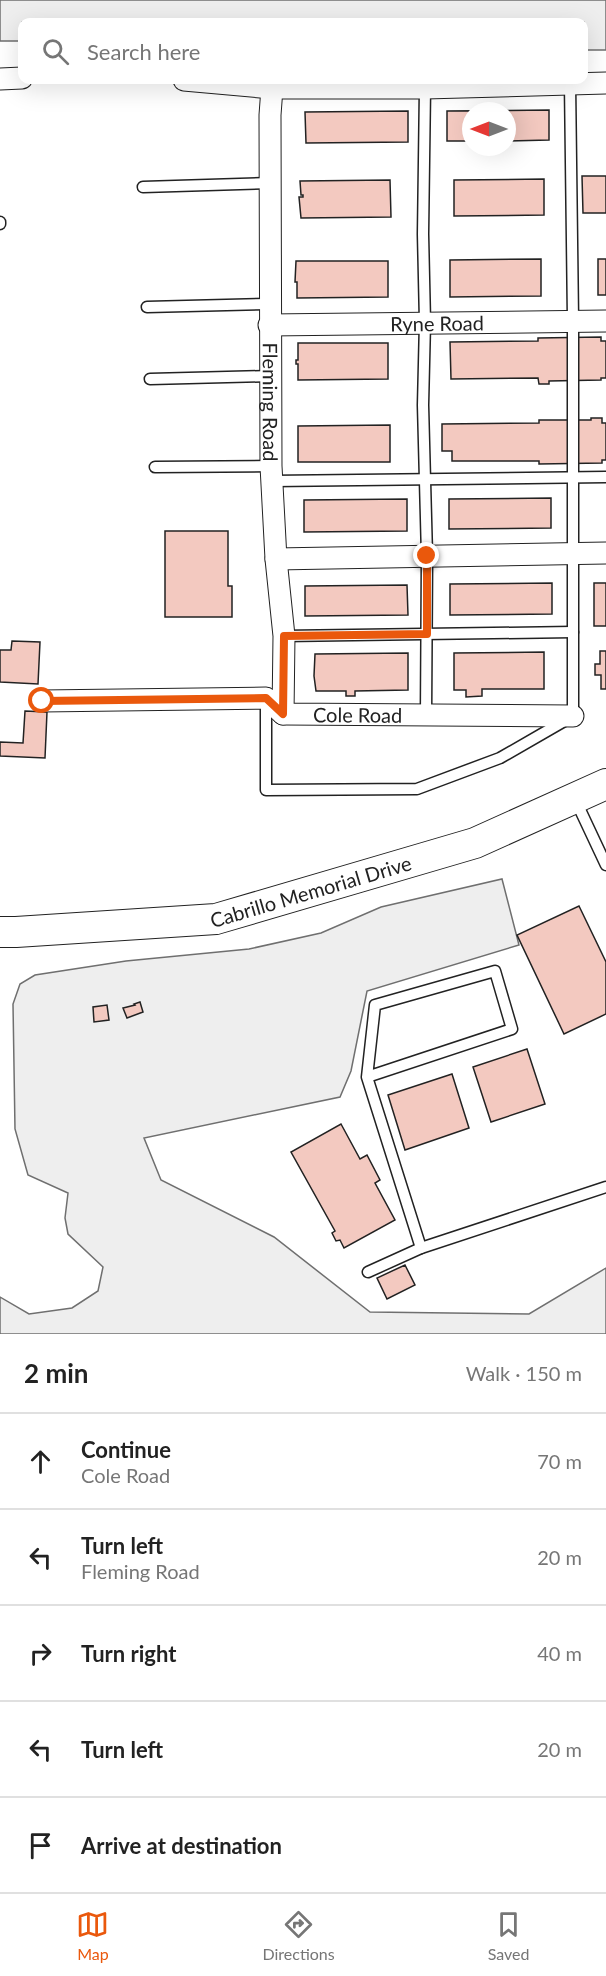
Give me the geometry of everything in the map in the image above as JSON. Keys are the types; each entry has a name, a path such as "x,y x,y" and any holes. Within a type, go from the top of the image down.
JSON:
{"main road":[{"name":"Cabrillo Memorial Drive","path":"0,932 216,919 475,843 606,784"}],"street":[{"path":"0,79 18,78"},
{"path":"588,83 606,83"},
{"path":"228,84 272,88 425,88 541,84"},
{"name":"Fleming Road","path":"272,88 270,115 270,376 276,559 284,636 283,714"},
{"name":"Ryne Road","path":"269,314 425,322 606,321"},
{"path":"276,559 606,553"},
{"path":"42,701 266,698 283,714"},
{"name":"Cole Road","path":"283,714 573,716"}],"lane":[{"path":"266,698 266,790 417,789 500,758 573,716 573,320 570,84"},
{"path":"425,88 423,405 427,556 426,716"},
{"path":"143,187 270,183"},
{"path":"147,308 269,314"},
{"path":"150,379 270,376"},
{"path":"155,467 272,474 426,479 606,477"},
{"path":"284,636 573,632"},
{"path":"574,798 606,865"},
{"path":"367,1077 512,1029 495,971 375,1005 367,1077 421,1248"},
{"path":"368,1272 421,1248 606,1187"}],"shaded area":[{"path":"0,0 606,0 606,50 588,50 588,18 18,18 18,41 0,41"},
{"path":"502,879 519,945 367,991 351,1071 340,1097 144,1138 161,1180 274,1237 370,1312 529,1314 606,1268 606,1334 0,1334 0,1297 29,1314 72,1308 98,1291 103,1267 68,1234 65,1218 68,1193 28,1175 15,1129 13,1004 20,984 35,975 126,961 249,949 321,933 381,907"}],"building":[{"path":"516,110 549,110 549,140 516,141"},
{"path":"408,111 408,142 306,143 305,112"},
{"path":"447,111 462,111 462,141 447,141"},
{"path":"582,176 606,176 606,213 583,213"},
{"path":"544,179 544,215 454,216 454,180"},
{"path":"390,180 391,217 301,218 299,197 303,195 301,195 300,181"},
{"path":"541,259 541,296 450,297 450,260"},
{"path":"598,259 606,259 606,295 598,295"},
{"path":"296,261 388,261 388,297 297,298"},
{"path":"601,337 601,341 606,341 606,378 601,378 601,380 549,381 549,384 539,384 538,378 451,379 450,342 538,341 538,338"},
{"path":"298,343 388,343 388,379 298,380 296,360 298,360"},
{"path":"591,418 602,418 602,423 606,423 606,460 602,460 602,463 539,464 539,461 452,461 452,451 442,451 442,424 539,423 539,420 591,420"},
{"path":"390,425 390,462 298,462 298,426"},
{"path":"551,498 551,528 449,529 449,499"},
{"path":"407,499 407,531 304,532 304,500"},
{"path":"165,531 228,531 228,586 232,586 232,617 165,617"},
{"path":"552,583 552,614 450,615 450,584"},
{"path":"594,583 606,583 606,626 594,626"},
{"path":"407,585 408,615 305,616 305,586"},
{"path":"12,641 40,642 38,684 0,682 0,650 11,650"},
{"path":"600,651 606,651 606,689 601,689 601,675 595,675 595,664 600,664"},
{"path":"544,652 544,689 482,689 482,696 466,697 466,690 454,690 454,653"},
{"path":"408,653 408,690 355,691 355,696 346,696 346,691 316,691 315,654"},
{"path":"25,711 47,712 45,758 0,756 0,742 23,743"},
{"path":"579,906 606,962 606,1014 564,1034 517,935"},
{"path":"140,1002 143,1012 127,1018 123,1008"},
{"path":"107,1005 109,1020 94,1022 93,1007"},
{"path":"527,1049 545,1104 491,1122 473,1067"},
{"path":"452,1074 469,1128 405,1150 388,1095"},
{"path":"341,1124 360,1159 367,1155 380,1180 375,1183 395,1220 344,1248 340,1240 336,1241 332,1233 335,1231 291,1152"},
{"path":"405,1265 415,1285 387,1299 377,1278"}],"route":[{"path":"42,701 266,698 283,714 284,636 427,634 427,556"}]}
